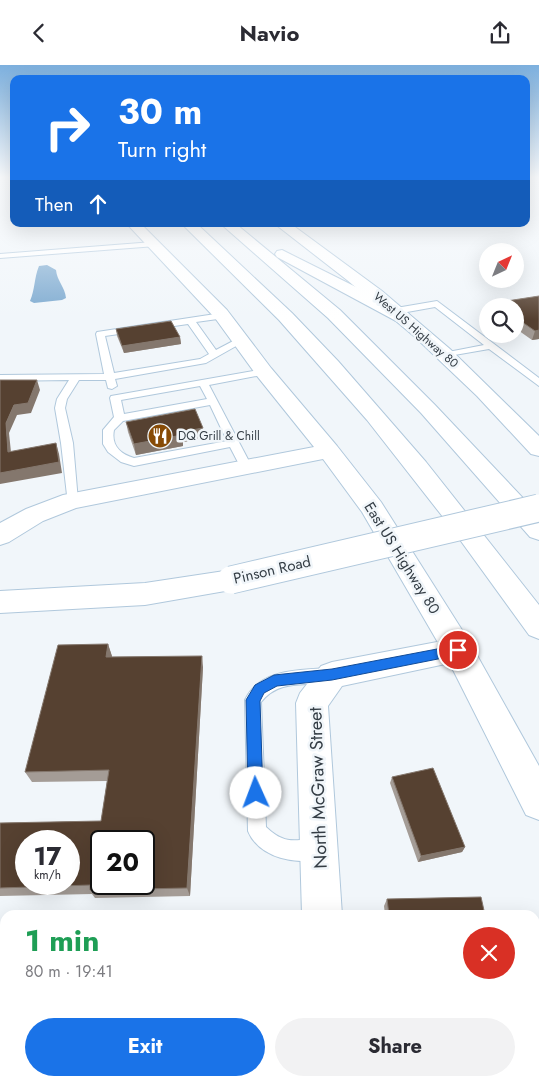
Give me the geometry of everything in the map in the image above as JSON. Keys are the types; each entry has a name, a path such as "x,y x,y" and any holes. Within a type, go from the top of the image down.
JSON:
{"main road":[{"path":"0,536 21,522 48,509 72,501 329,451 264,372 222,316 137,227"},
{"path":"192,227 270,299 339,375 440,496 539,627"},
{"path":"232,227 334,314 428,409 539,531"},
{"path":"243,227 279,252 399,314"},
{"name":"West US Highway 80","path":"286,227 322,252 399,314 446,355 483,390 539,449"},
{"name":"East US Highway 80","path":"329,451 372,508 458,650 539,801"},
{"name":"Pinson Road","path":"0,602 145,594 231,580 539,508"},
{"path":"332,675 458,650"},
{"name":"North McGraw Street","path":"322,910 312,703 332,675"}],"lane":[{"path":"0,256 153,244"},
{"path":"399,314 437,304 539,383"},
{"path":"120,419 100,334 222,316"},
{"path":"190,320 214,355"},
{"path":"0,379 110,377 203,361 240,341"},
{"path":"446,355 491,346"},
{"path":"114,398 264,372"},
{"path":"72,501 67,443 60,408 62,399 75,378"},
{"path":"203,383 246,467"},
{"path":"213,401 120,419 111,424 107,431 111,449 116,456 124,460 134,461 234,443"},
{"path":"319,850 292,852 270,845 257,831 253,700 260,689 274,681 332,675"}],"water":[{"path":"47,265 56,270 66,298 34,303 30,301 37,270 39,266"}],"building":[{"path":"539,296 539,330 535,331 524,323 524,298"},
{"path":"171,321 180,337 122,346 116,329"},
{"path":"0,380 37,380 28,403 14,405 6,423 8,452 56,443 59,462 0,473"},
{"path":"195,409 203,428 180,432 182,435 134,444 126,422"},
{"path":"108,644 106,657 202,656 187,888 155,889 155,830 90,830 90,885 80,885 80,830 15,830 15,888 0,888 0,823 101,821 109,770 25,772 58,645"},
{"path":"433,768 465,847 421,856 392,777"},
{"path":"481,897 484,910 388,910 387,899"}],"place":[{"name":"DQ Grill & Chill","path":"160,436"}],"route":[{"path":"256,793 253,700 260,689 274,681 332,675 458,650"}]}
